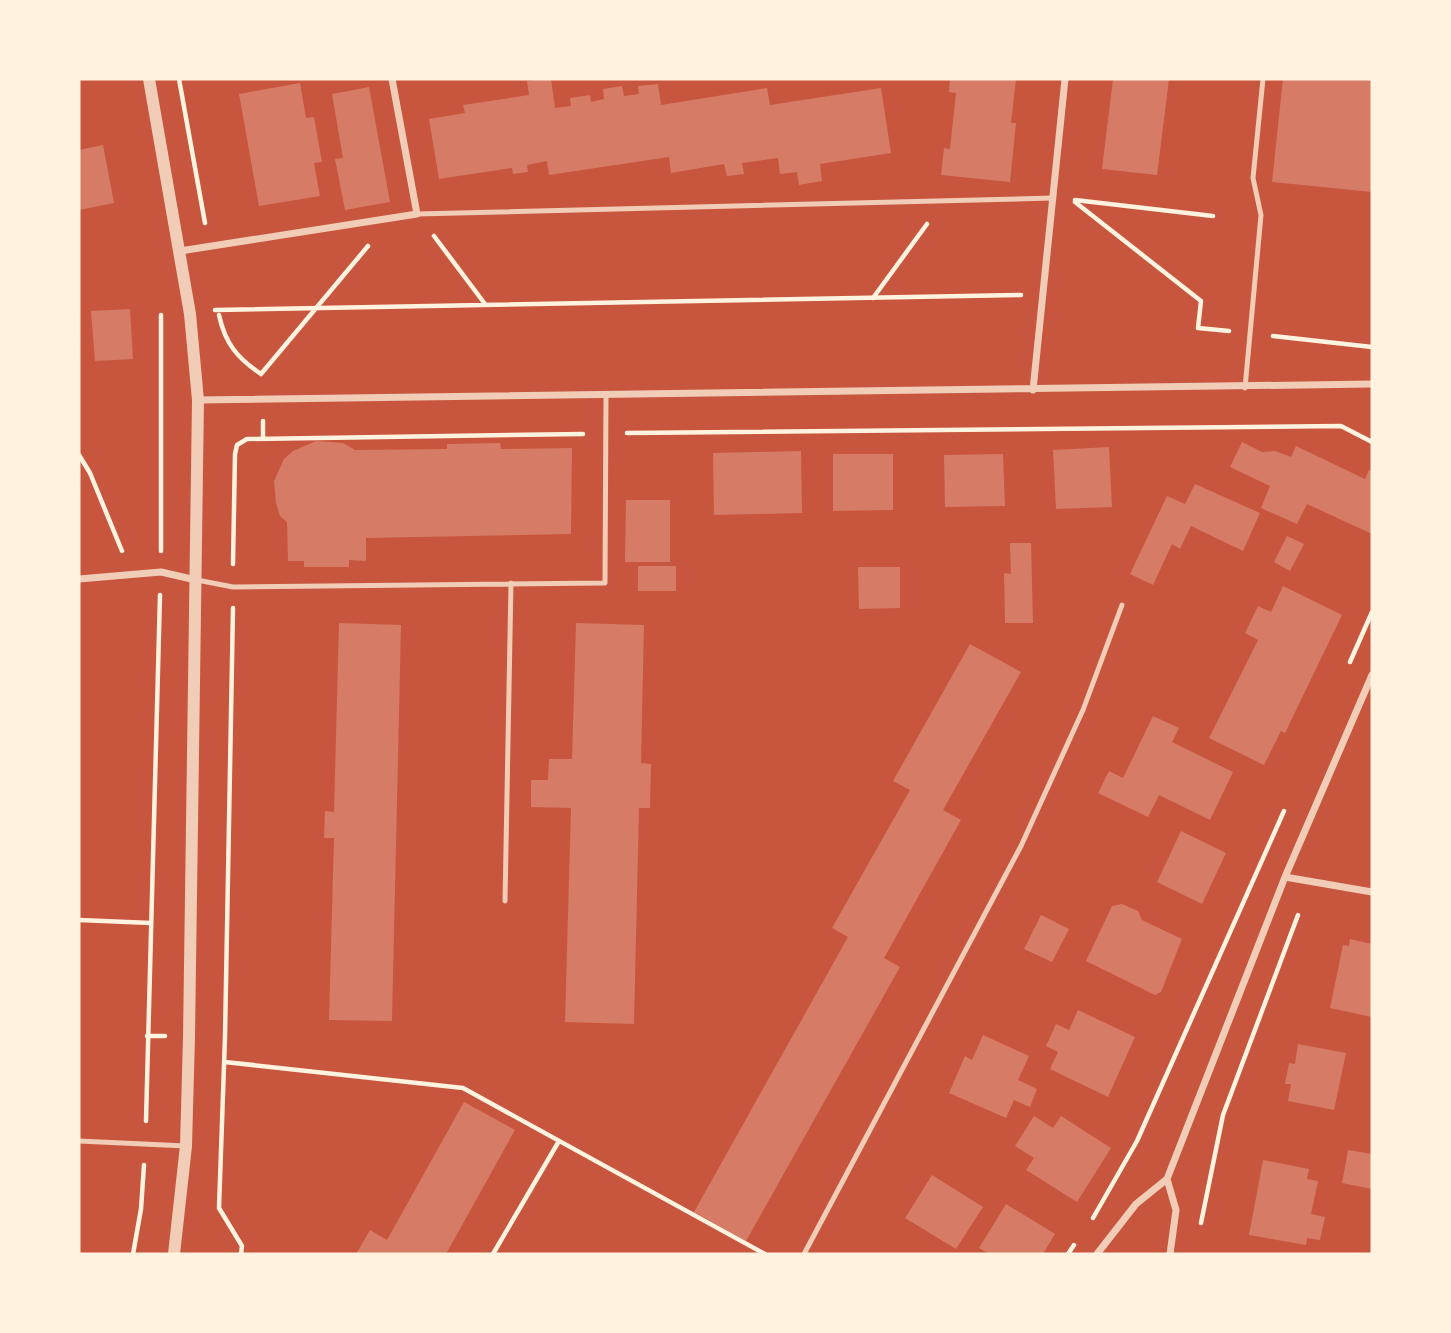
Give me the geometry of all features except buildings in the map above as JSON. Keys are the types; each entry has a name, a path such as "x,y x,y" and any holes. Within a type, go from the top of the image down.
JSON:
{"street":[{"path":"149,79 190,314 198,400 186,1146 174,1254"},
{"path":"180,251 417,214 391,79"},
{"path":"1033,390 1065,79"},
{"path":"198,400 1245,388 1372,384"},
{"path":"79,579 161,572 197,580"},
{"path":"1097,1254 1136,1204 1167,1179 1284,877 1372,675"},
{"path":"1284,877 1372,892"},
{"path":"1167,1179 1176,1210 1170,1254"}],"lane":[{"path":"1245,388 1261,215 1253,178 1264,79"},
{"path":"417,214 1053,198"},
{"path":"197,580 233,587 605,583 606,396"},
{"path":"505,901 511,583"},
{"path":"804,1254 1021,846 1083,710 1122,605"},
{"path":"79,1141 186,1146"}],"path":[{"path":"1213,216 1071,198 1201,301 1198,328 1372,348"},
{"path":"873,298 943,201"},
{"path":"417,214 486,305"},
{"path":"263,438 261,374 319,308 390,217"},
{"path":"161,317 218,310 1043,295"},
{"path":"133,1254 141,1209 145,1144 161,572 161,308"},
{"path":"79,455 90,473 132,575"},
{"path":"1345,674 1372,612"},
{"path":"1087,1226 1136,1141 1290,798"},
{"path":"1200,1229 1223,1115 1311,882"},
{"path":"79,920 151,923"},
{"path":"225,1037 219,1208 242,1246 241,1254"},
{"path":"225,1062 463,1088 765,1254"},
{"path":"493,1254 559,1141"},
{"path":"1068,1254 1081,1236"}]}
